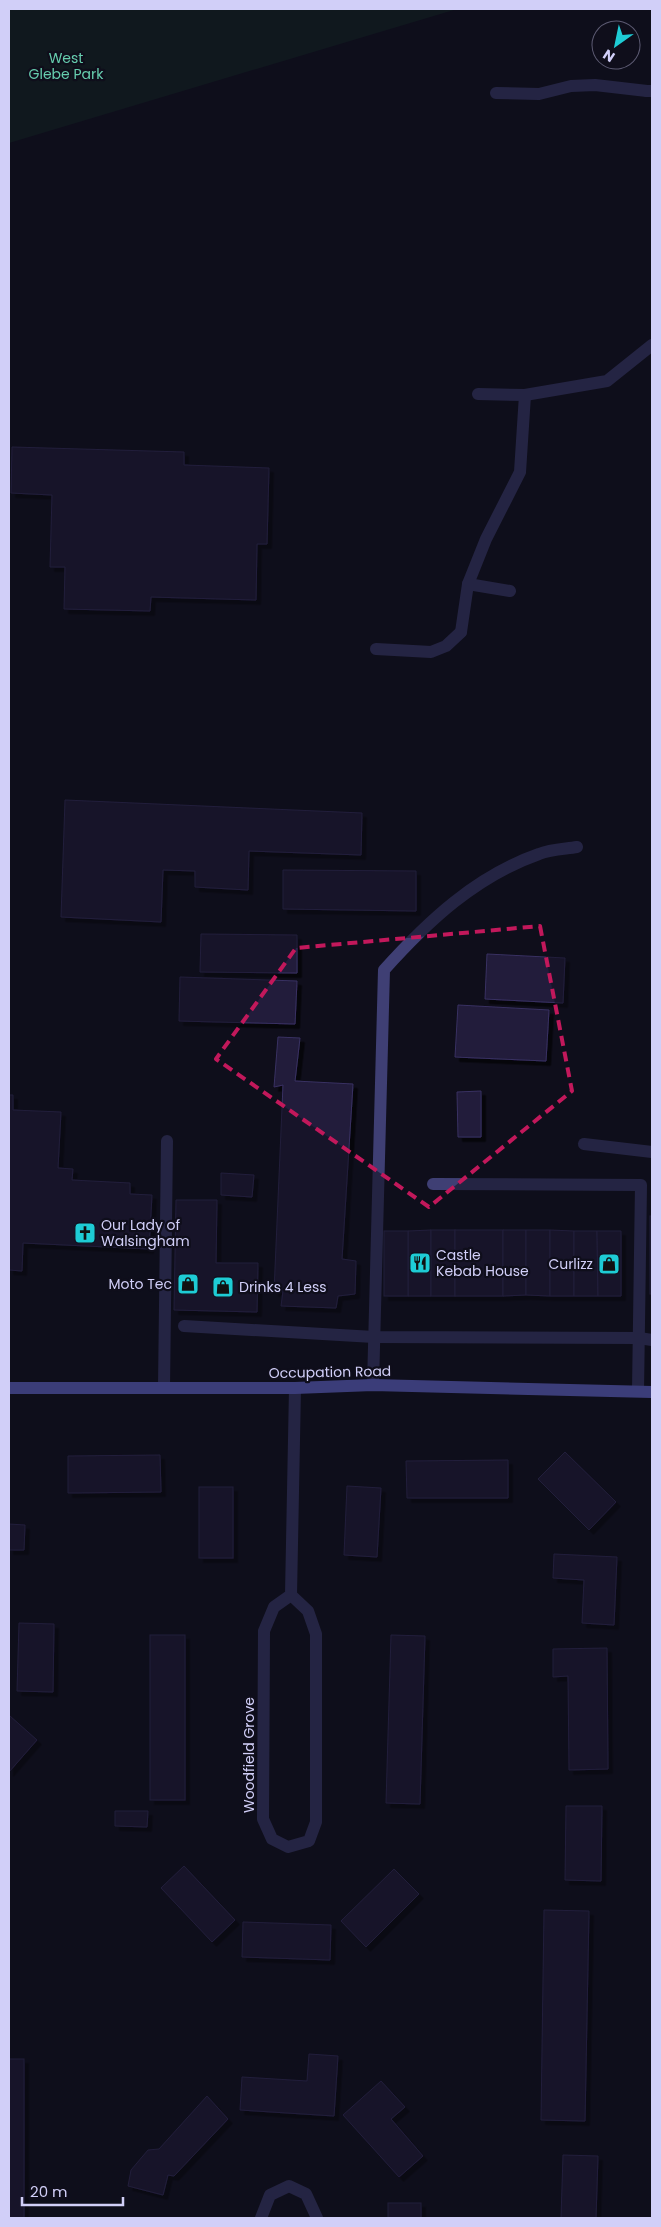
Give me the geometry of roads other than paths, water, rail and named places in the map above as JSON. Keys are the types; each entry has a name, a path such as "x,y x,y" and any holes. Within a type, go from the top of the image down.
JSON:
{"street":[{"path":"496,93 539,94 571,86 596,85 650,91"},
{"path":"478,394 525,395 607,381 652,345"},
{"path":"376,649 431,652 446,646 461,632 468,584 486,539 520,472 525,395"},
{"path":"468,584 510,591"},
{"path":"373,1385 384,970 414,937 456,898 501,870 541,853 577,848"},
{"path":"164,1388 167,1141"},
{"path":"584,1144 652,1152"},
{"path":"433,1184 641,1185 638,1391"},
{"path":"184,1326 374,1337 639,1338 652,1340"},
{"name":"Occupation Road","path":"9,1388 296,1388 373,1385 652,1392"},
{"path":"291,1595 296,1388"},
{"name":"Woodfield Grove","path":"291,1595 308,1611 316,1634 316,1822 309,1841 288,1847 272,1839 263,1819 264,1631 274,1607 291,1595"},
{"path":"261,2218 270,2195 289,2186 306,2194 317,2218"}],"place":[{"name":"Our Lady of Walsingham","path":"85,1233"},
{"name":"Castle Kebab House","path":"420,1263"},
{"name":"Curlizz","path":"609,1264"},
{"name":"Moto Tec","path":"188,1284"},
{"name":"Drinks 4 Less","path":"223,1287"}],"park label":[{"name":"West Glebe Park","path":"66,66"}]}
